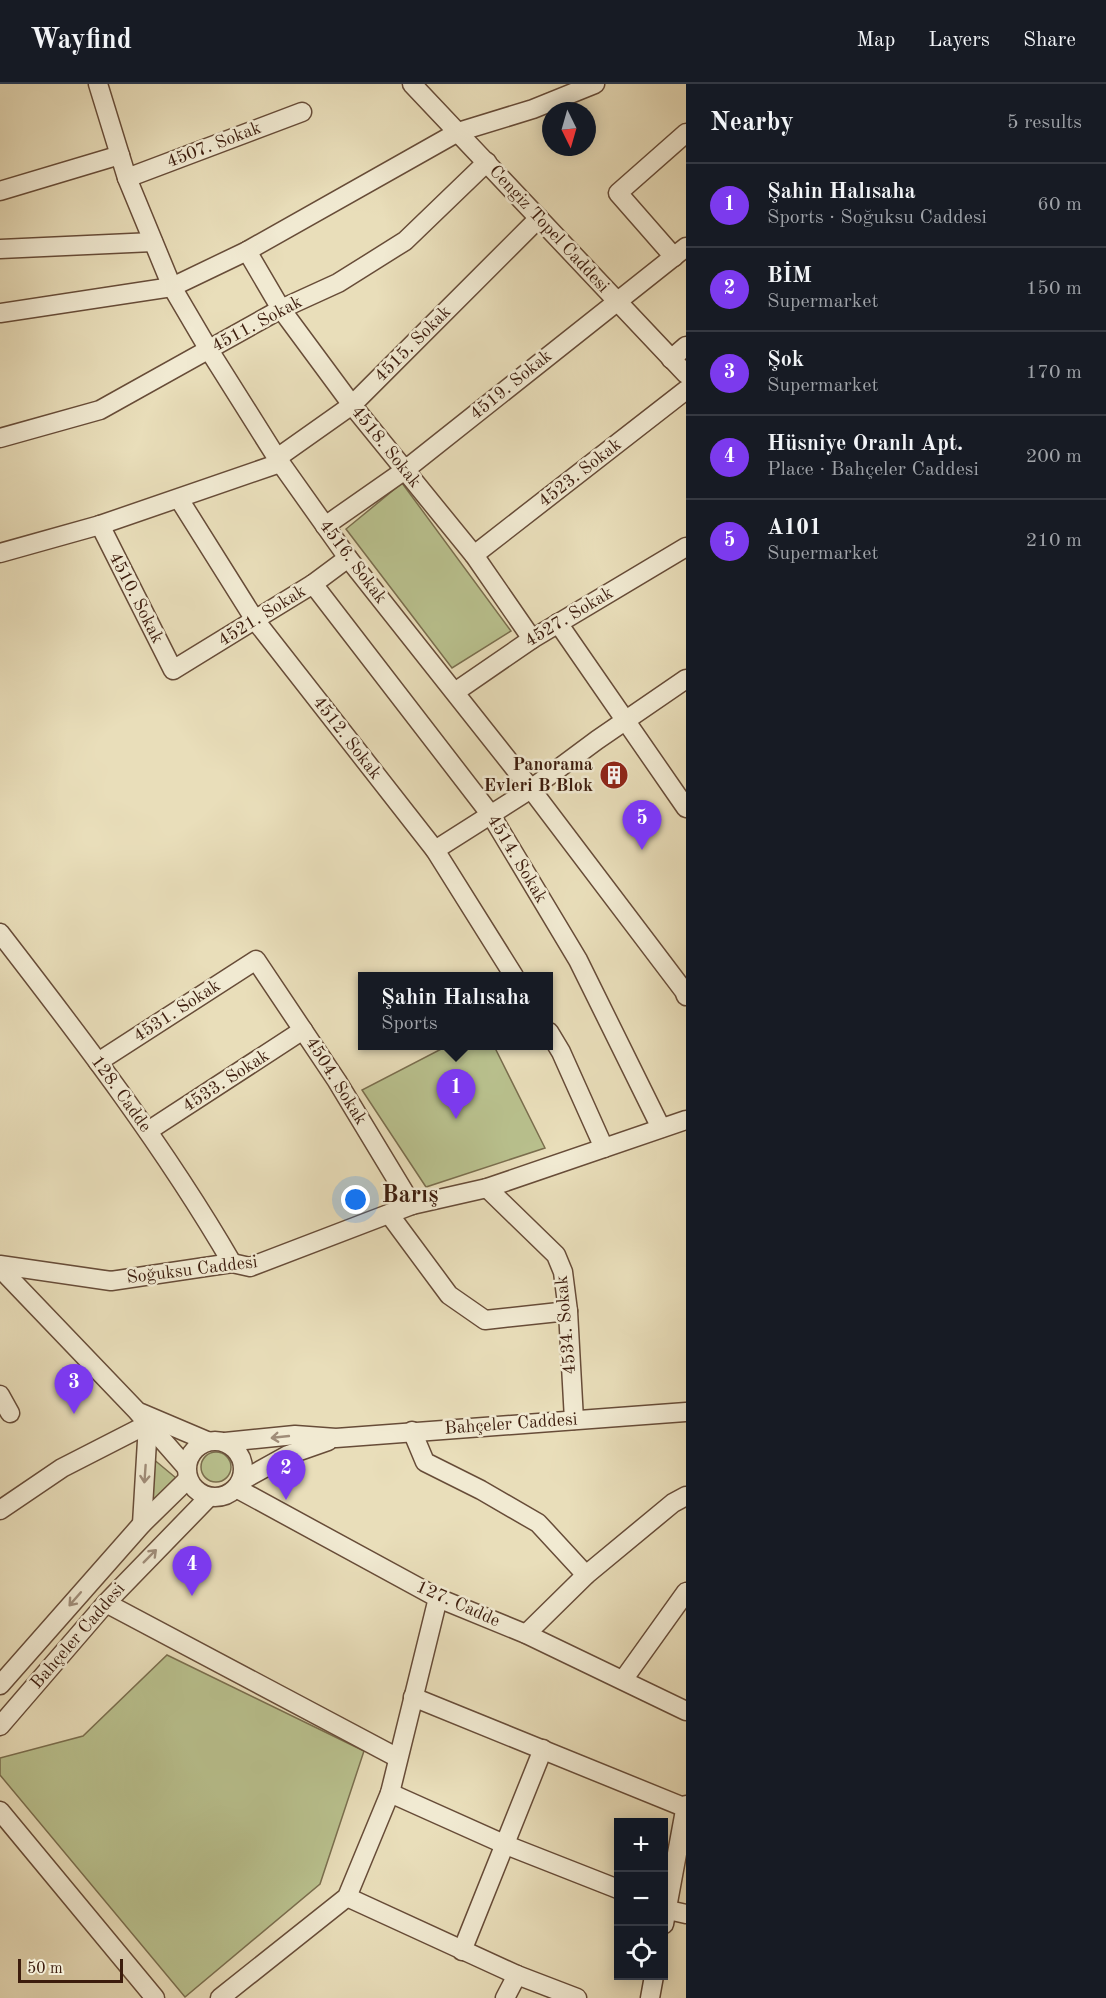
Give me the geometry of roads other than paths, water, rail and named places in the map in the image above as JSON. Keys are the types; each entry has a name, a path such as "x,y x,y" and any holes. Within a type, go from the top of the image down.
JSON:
{"street":[{"name":"4516. Sokak","path":"98,84 127,178 172,287 278,461 348,558 531,789 686,996"},
{"name":"Cengiz Topel Caddesi","path":"412,84 686,374"},
{"path":"0,313 172,287 247,251 459,132 533,109 570,89 595,84"},
{"name":"4507. Sokak","path":"127,178 302,112"},
{"path":"680,252 618,193 686,133"},
{"path":"0,191 120,155"},
{"name":"4511. Sokak","path":"0,438 100,410 281,309 338,283 405,241 487,162"},
{"name":"4515. Sokak","path":"0,554 179,500 278,461 352,405 539,218"},
{"path":"0,249 153,242"},
{"name":"4518. Sokak","path":"247,251 281,309 352,405 474,555 532,639"},
{"name":"4519. Sokak","path":"325,526 405,470 680,252"},
{"path":"671,359 686,346"},
{"name":"4523. Sokak","path":"474,555 686,390"},
{"name":"4512. Sokak","path":"179,500 255,620 435,850 511,972"},
{"name":"4510. Sokak","path":"100,525 173,670"},
{"name":"4527. Sokak","path":"455,692 532,639 686,547"},
{"name":"4521. Sokak","path":"173,670 313,584 348,558"},
{"name":"4514. Sokak","path":"313,584 491,815 578,960 661,1128"},
{"path":"558,623 686,808"},
{"path":"435,850 531,789 686,679"},
{"name":"128. Cadde","path":"0,933 148,1131 232,1263"},
{"name":"4531. Sokak","path":"98,1062 256,960"},
{"name":"4504. Sokak","path":"256,960 337,1081 412,1205"},
{"name":"4533. Sokak","path":"148,1131 303,1030"},
{"path":"553,1039 604,1148"},
{"name":"Soğuksu Caddesi","path":"0,1266 111,1281 232,1263 250,1267 412,1205 487,1188 686,1120"},
{"name":"4534. Sokak","path":"487,1188 556,1255 563,1272 568,1311 574,1420"},
{"path":"389,1214 449,1295 485,1320 568,1311"},
{"path":"0,1266 143,1418 187,1473 193,1487 200,1494 209,1497 228,1494 238,1484 288,1455 336,1438"},
{"path":"0,1395 10,1413"},
{"name":"Bahçeler Caddesi","path":"336,1438 686,1412"},
{"path":"143,1418 207,1442 295,1435 336,1438"},
{"path":"0,1510 143,1418"},
{"path":"142,1524 143,1418"},
{"path":"412,1431 425,1462 481,1490 538,1523 586,1575"},
{"path":"187,1473 192,1452 207,1442"},
{"path":"225,1442 233,1447 243,1462 243,1472 238,1484"},
{"name":"Bahçeler Caddesi","path":"0,1685 187,1473"},
{"name":"127. Cadde","path":"238,1484 438,1598 526,1634 686,1711"},
{"path":"526,1634 586,1575 673,1503 686,1496"},
{"name":"Bahçeler Caddesi","path":"0,1726 105,1603 209,1497"},
{"path":"623,1680 686,1592"},
{"path":"220,1998 347,1897 390,1793 438,1598"},
{"path":"105,1603 398,1758"},
{"path":"413,1697 686,1807 668,1895"},
{"path":"462,1951 543,1749"},
{"path":"390,1793 506,1845 614,1887"},
{"path":"0,1810 154,1998"},
{"path":"347,1897 462,1951 577,1998"},
{"path":"668,1914 686,1914"},
{"path":"505,1998 517,1975"},
{"path":"650,1998 653,1980"}],"place":[{"name":"Panorama Evleri B Blok","path":"614,775"},
{"name":"A101","path":"642,850"},
{"name":"Şahin Halısaha","path":"456,1119"},
{"name":"Şok","path":"74,1414"},
{"name":"BİM","path":"286,1500"},
{"name":"Hüsniye Oranlı Apt.","path":"192,1596"}],"district":[{"name":"Barış","path":"410,1196"}]}
